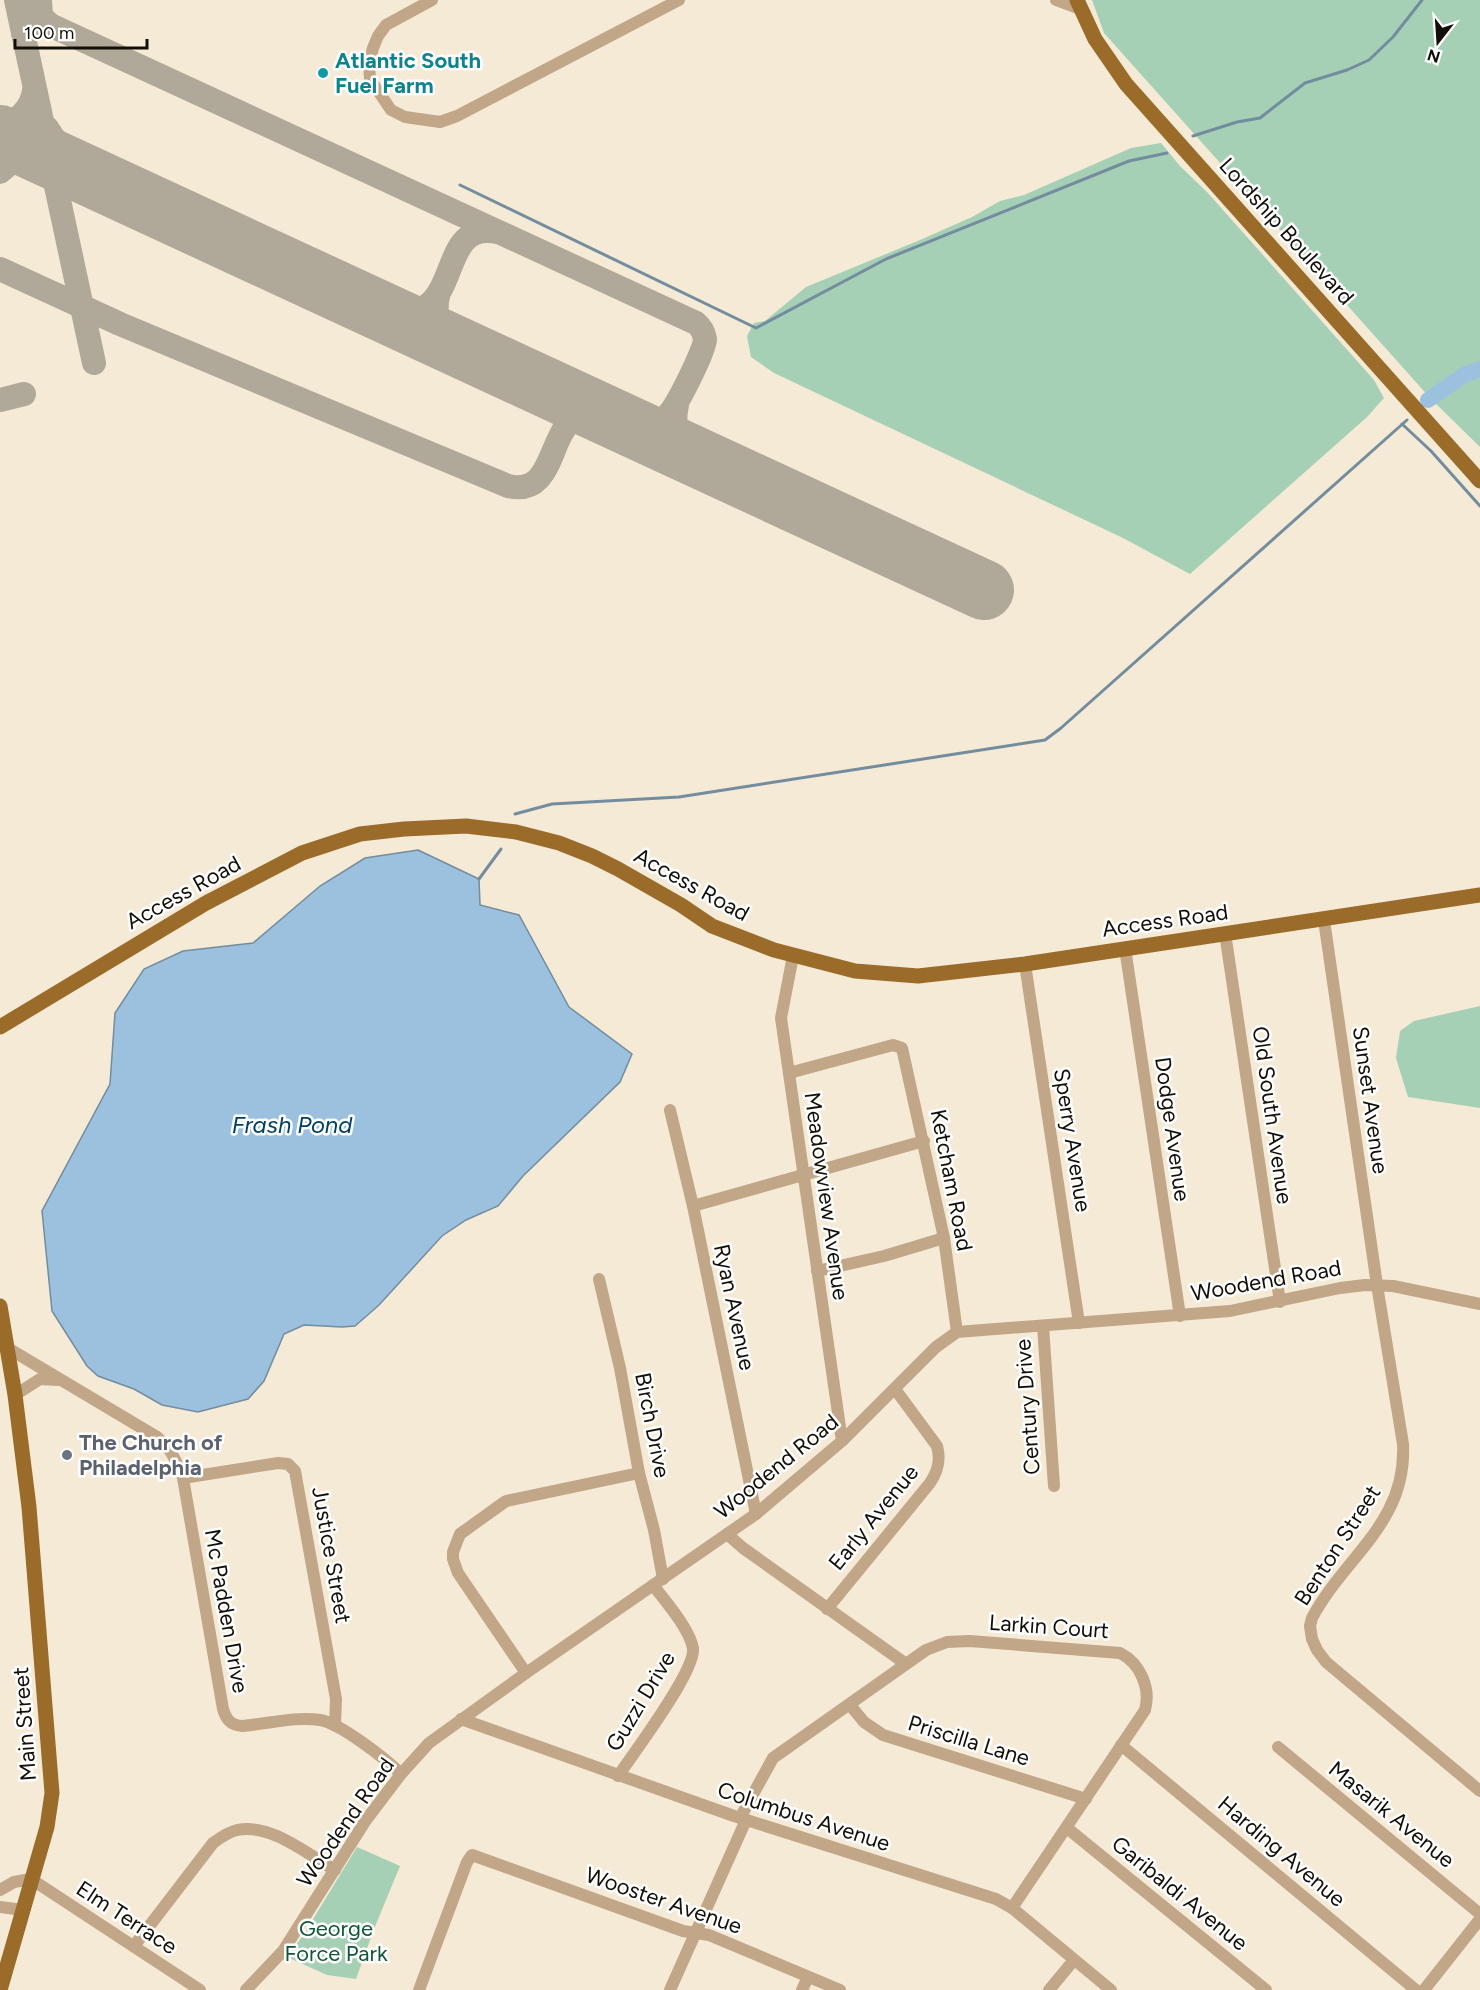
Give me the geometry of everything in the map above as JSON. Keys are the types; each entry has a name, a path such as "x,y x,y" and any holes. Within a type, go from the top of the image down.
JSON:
{"main road":[{"name":"Lordship Boulevard","path":"1079,4 1095,39 1126,84 1480,481"},
{"name":"Access Road","path":"0,1027 196,908 302,853 360,834 404,829 466,826 516,832 559,843 618,869 681,905 712,926 793,956 855,971 918,976 1025,964 1480,895"},
{"name":"Main Street","path":"0,1306 15,1395 29,1509 51,1793 47,1827 0,1990"}],"street":[{"path":"432,0 386,25 378,36 369,64 370,80 391,110 405,117 440,122 457,116 679,0"},
{"path":"1056,0 1079,4"},
{"name":"Sunset Avenue","path":"1324,920 1377,1285"},
{"name":"Old South Avenue","path":"1225,933 1280,1302"},
{"name":"Dodge Avenue","path":"1125,948 1180,1316"},
{"name":"Meadowview Avenue","path":"793,956 781,1018 842,1441"},
{"name":"Sperry Avenue","path":"1025,964 1079,1323"},
{"name":"Ketcham Road","path":"789,1073 893,1045 898,1045 904,1052 944,1238 957,1332"},
{"name":"Ryan Avenue","path":"670,1110 693,1206 756,1514"},
{"path":"693,1206 924,1141"},
{"path":"817,1271 884,1256 944,1238"},
{"name":"Birch Drive","path":"600,1279 620,1368 639,1473 654,1530 658,1582"},
{"name":"Woodend Road","path":"246,1990 283,1951 366,1820 400,1774 429,1743 526,1672 756,1514 842,1441 936,1347 957,1332 1230,1311 1340,1288 1377,1285 1393,1286 1480,1304"},
{"name":"Benton Street","path":"1377,1285 1403,1444 1402,1479 1385,1517 1316,1610 1310,1626 1312,1639 1317,1650 1339,1674 1480,1791"},
{"name":"Century Drive","path":"1043,1326 1054,1486"},
{"name":"Mc Padden Drive","path":"6,1347 166,1445 175,1457 183,1478 223,1709 228,1721 242,1726 304,1719 322,1720 335,1725 388,1761 400,1774"},
{"path":"15,1395 40,1379 60,1380"},
{"name":"Early Avenue","path":"827,1609 930,1483 938,1469 937,1446 895,1389"},
{"name":"Justice Street","path":"183,1478 278,1463 288,1464 295,1471 336,1699 335,1725"},
{"path":"526,1672 458,1573 453,1559 457,1539 465,1530 506,1501 639,1473"},
{"path":"727,1534 743,1548 906,1664"},
{"name":"Guzzi Drive","path":"618,1776 683,1679 692,1660 690,1638 658,1582"},
{"name":"Larkin Court","path":"670,1990 743,1819 773,1758 906,1664 937,1645 957,1641 1120,1653 1130,1659 1146,1685 1148,1696 1142,1716 1012,1908"},
{"name":"Priscilla Lane","path":"850,1705 864,1722 883,1735 1086,1798"},
{"name":"Columbus Avenue","path":"461,1719 743,1819 980,1893 1012,1908 1111,1990"},
{"name":"Harding Avenue","path":"1121,1745 1416,1990"},
{"name":"Masarik Avenue","path":"1278,1747 1480,1914"},
{"path":"134,1946 213,1843 226,1833 252,1828 263,1830 335,1870"},
{"name":"Garibaldi Avenue","path":"1067,1828 1266,1990"},
{"name":"Wooster Avenue","path":"419,1990 467,1862 472,1855 683,1931 709,1935 840,1990"},
{"path":"0,1890 14,1882 31,1879"},
{"name":"Elm Terrace","path":"31,1879 200,1990"},
{"path":"0,1907 23,1910"},
{"path":"1424,1990 1480,1919"},
{"path":"1049,1990 1074,1960"},
{"path":"802,1990 808,1977"}],"green space":[{"path":"1092,0 1480,0 1480,447 1431,399 1104,33"},
{"path":"1161,143 1374,380 1384,398 1367,417 1190,574 1123,538 774,373 751,357 747,336 754,323 765,321 806,287 972,217 1000,201 1024,195 1131,148"},
{"path":"1480,1006 1480,1108 1408,1097 1396,1058 1400,1031 1414,1021"},
{"name":"George Force Park","path":"357,1847 400,1866 356,1979 327,1975 287,1957 304,1934"}],"water":[{"name":"Frash Pond","path":"418,850 479,879 480,905 519,915 569,1007 632,1054 620,1082 523,1176 498,1206 466,1220 442,1236 379,1305 355,1326 304,1325 284,1334 264,1381 248,1399 198,1412 162,1405 134,1389 98,1376 87,1366 52,1311 42,1211 110,1084 115,1013 144,969 183,951 253,943 320,886 365,858"}],"waterway":[{"path":"1193,136 1237,122 1260,118 1305,83 1347,70 1369,60 1393,37 1422,0"},
{"path":"460,185 756,328 886,259 1129,161 1167,153"},
{"path":"1428,400 1464,375 1480,369"},
{"path":"515,814 552,804 679,797 1045,740 1407,420"},
{"path":"1402,424 1431,451 1480,506"},
{"path":"479,879 501,849"}],"taxiway":[{"path":"16,0 94,363"},
{"path":"40,0 41,16 50,25"},
{"path":"23,33 34,24 50,25 696,323 704,335 704,345 671,411 663,419 653,424 627,425"},
{"path":"0,126 23,114 30,104 34,91"},
{"path":"0,172 25,144 35,118 36,108"},
{"path":"47,128 64,151 100,181"},
{"path":"382,312 410,313 428,305 440,291 455,256 464,242 477,232 497,232"},
{"path":"0,269 120,324 508,486 524,487 536,481 544,471 563,430 572,420 584,414 603,414"},
{"path":"438,296 437,311 440,324 457,346"},
{"path":"551,390 563,407 565,428"},
{"path":"0,400 24,394"},
{"path":"677,405 676,426 683,444 693,456"}],"runway":[{"path":"0,135 984,590"}],"place":[{"name":"Atlantic South Fuel Farm","path":"323,73"},
{"name":"The Church of Philadelphia","path":"67,1455"}]}
